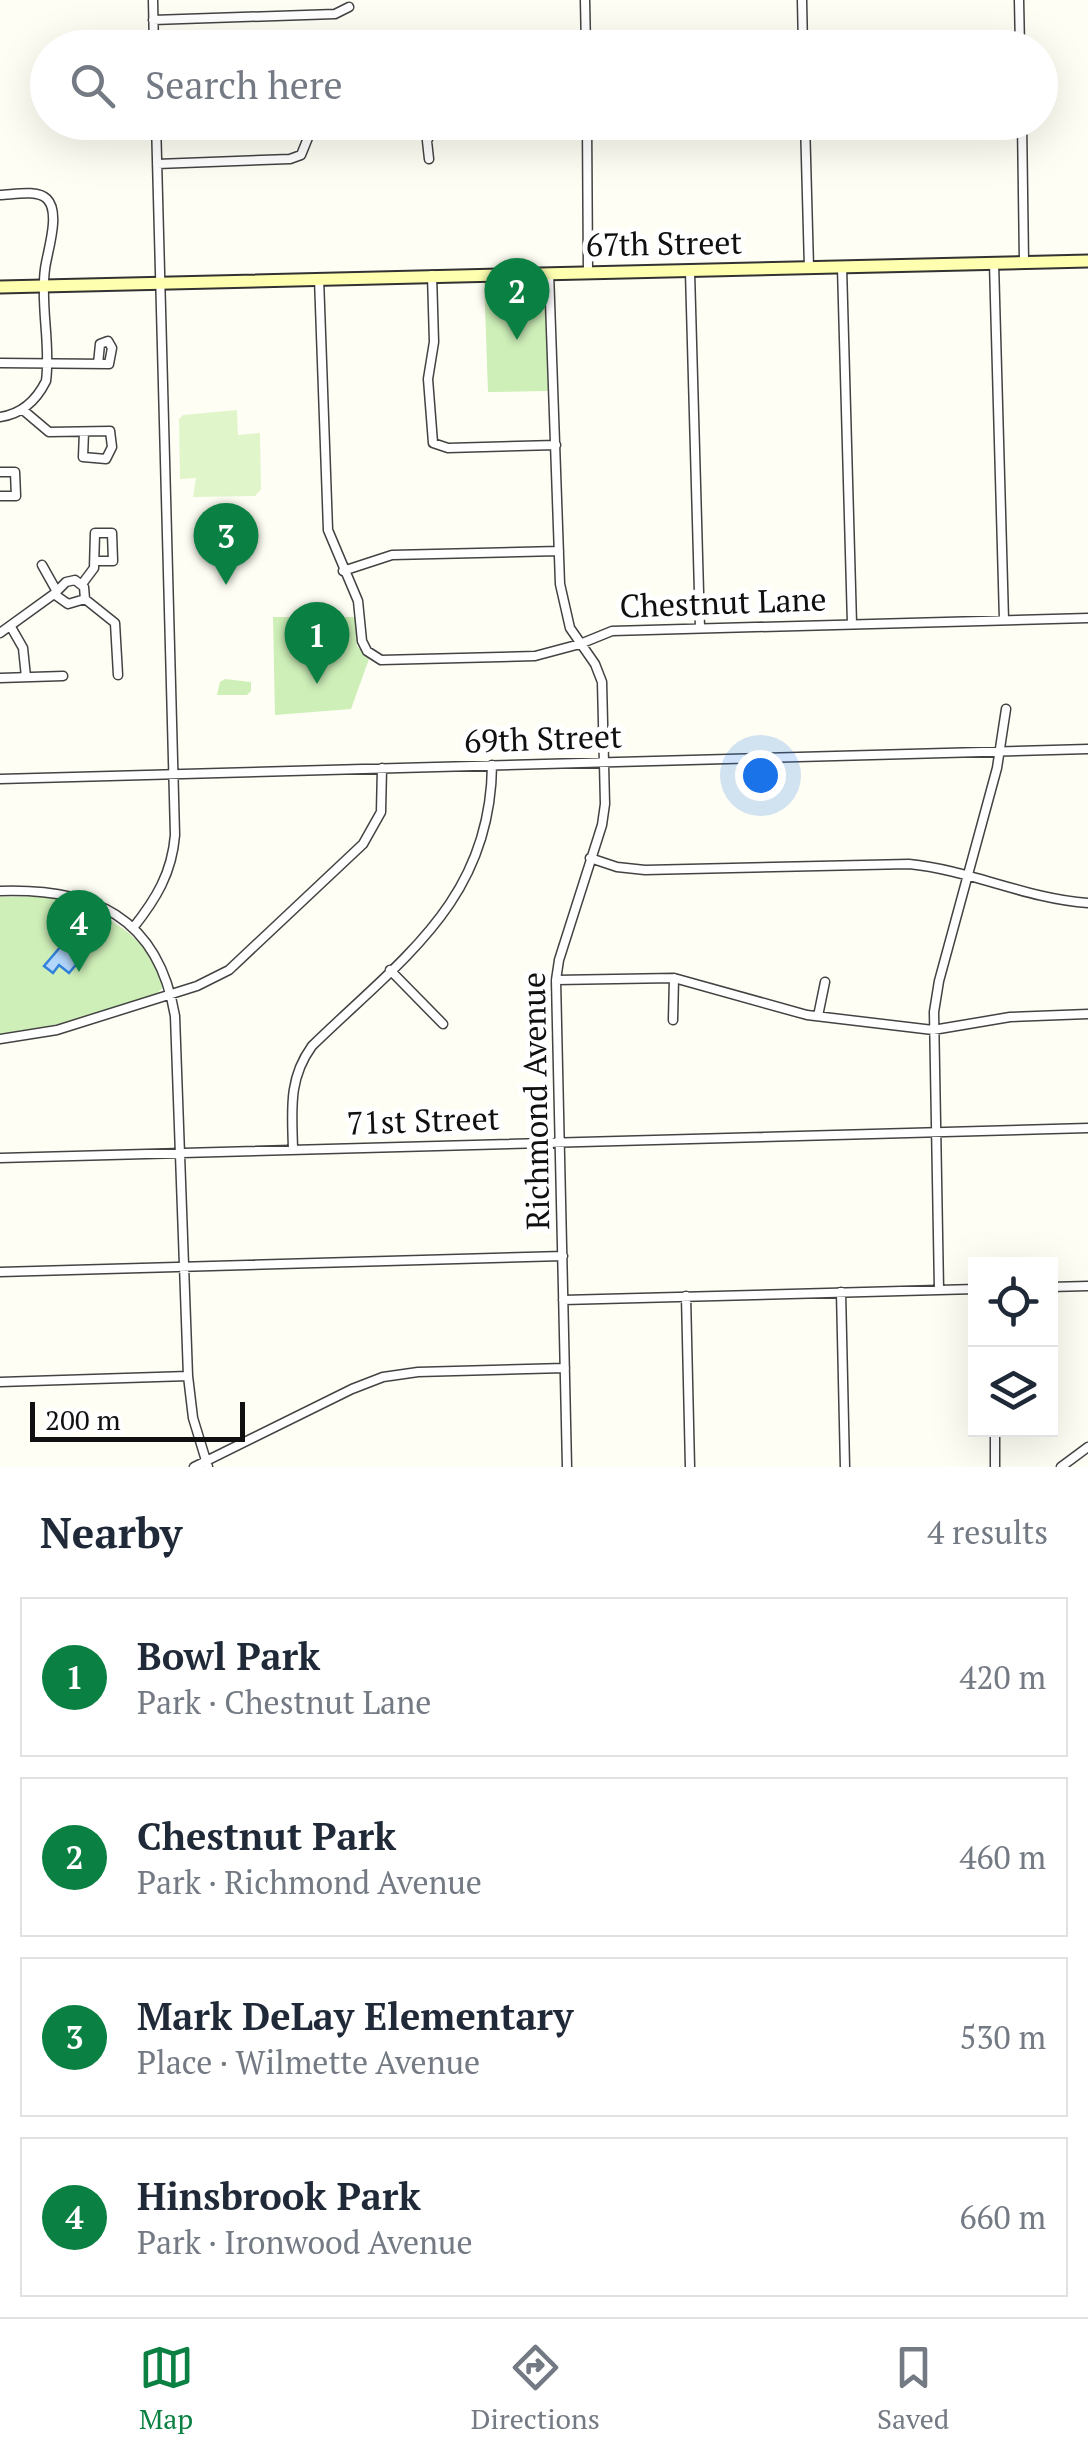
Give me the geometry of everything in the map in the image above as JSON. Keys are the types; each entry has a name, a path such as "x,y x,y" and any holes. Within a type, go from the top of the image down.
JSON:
{"street":[{"path":"153,0 153,30"},
{"path":"585,0 586,30"},
{"path":"802,0 803,30"},
{"path":"1019,0 1020,30"},
{"path":"153,20 335,14 349,7"},
{"path":"133,928 155,900 171,865 175,835 156,140"},
{"path":"156,164 290,160 301,155 307,140"},
{"path":"428,140 430,159"},
{"path":"587,140 588,273"},
{"path":"805,140 809,268"},
{"path":"1022,140 1024,262"},
{"path":"0,195 37,194 50,203 52,237 44,286 47,364 42,388 23,410 0,416"},
{"name":"67th Street","path":"0,286 1088,260"},
{"path":"994,263 1004,620"},
{"path":"842,268 852,624"},
{"name":"Richmond Avenue","path":"550,272 562,600 570,628 595,664 602,682 604,762 603,818 556,980 567,1467"},
{"path":"690,272 700,628"},
{"path":"432,276 434,342 428,380 433,443 448,448 556,445"},
{"path":"320,278 327,520 343,571 392,555 559,551"},
{"path":"0,363 98,364"},
{"path":"23,410 49,432 84,432 110,432 112,447 106,459 84,457 84,432"},
{"path":"0,472 15,472 16,496 0,496"},
{"path":"95,561 82,584 85,598 115,623 118,674"},
{"path":"42,565 55,592 68,604 85,598"},
{"name":"Chestnut Lane","path":"343,571 358,601 361,637 367,652 386,660 526,656 580,644 608,632 1088,618"},
{"path":"0,633 12,628 70,580 82,584"},
{"path":"12,628 23,648 26,677"},
{"path":"0,678 63,676"},
{"path":"939,1290 933,1030 939,981 1000,751 1006,710"},
{"name":"69th Street","path":"0,779 1088,749"},
{"path":"293,1149 292,1090 298,1066 312,1046 432,929 462,888 488,813 492,765"},
{"path":"0,1038 57,1030 171,994 210,981 240,962 362,844 380,812 382,768"},
{"path":"590,858 645,870 896,863 938,868 1053,898 1088,903"},
{"path":"0,891 50,890 99,905 133,928 158,959 171,994 182,1152 188,1376 207,1464"},
{"path":"390,970 442,1024"},
{"path":"673,1020 674,978"},
{"path":"556,980 674,978 818,1016 933,1030 1010,1016 1088,1014"},
{"path":"818,1016 826,982"},
{"name":"71st Street","path":"0,1158 1088,1128"},
{"path":"0,1272 563,1256"},
{"path":"1058,1286 1088,1286"},
{"path":"564,1300 968,1288"},
{"path":"841,1292 845,1467"},
{"path":"686,1296 690,1467"},
{"path":"194,1467 207,1464 352,1389 383,1378 418,1372 564,1368"},
{"path":"0,1382 188,1376"},
{"path":"995,1437 995,1467"},
{"path":"1060,1467 1088,1446"}],"green space":[{"path":"484,279 538,280 545,285 548,391 488,392"},
{"path":"237,410 238,435 260,433 261,489 255,496 193,497 196,478 180,479 179,419 183,415"},
{"path":"273,617 355,617 357,646 369,659 351,709 275,715"},
{"path":"220,682 251,682 251,691 247,695 217,695"},
{"path":"52,896 87,908 121,927 147,953 163,987 158,993 59,1024 0,1034 0,897"}],"water":[{"path":"62,945 80,960 69,973 59,965 53,973 44,966"}],"place":[{"name":"Chestnut Park","path":"517,340"},
{"name":"Mark DeLay Elementary","path":"226,585"},
{"name":"Bowl Park","path":"317,684"},
{"name":"Hinsbrook Park","path":"79,972"}]}
